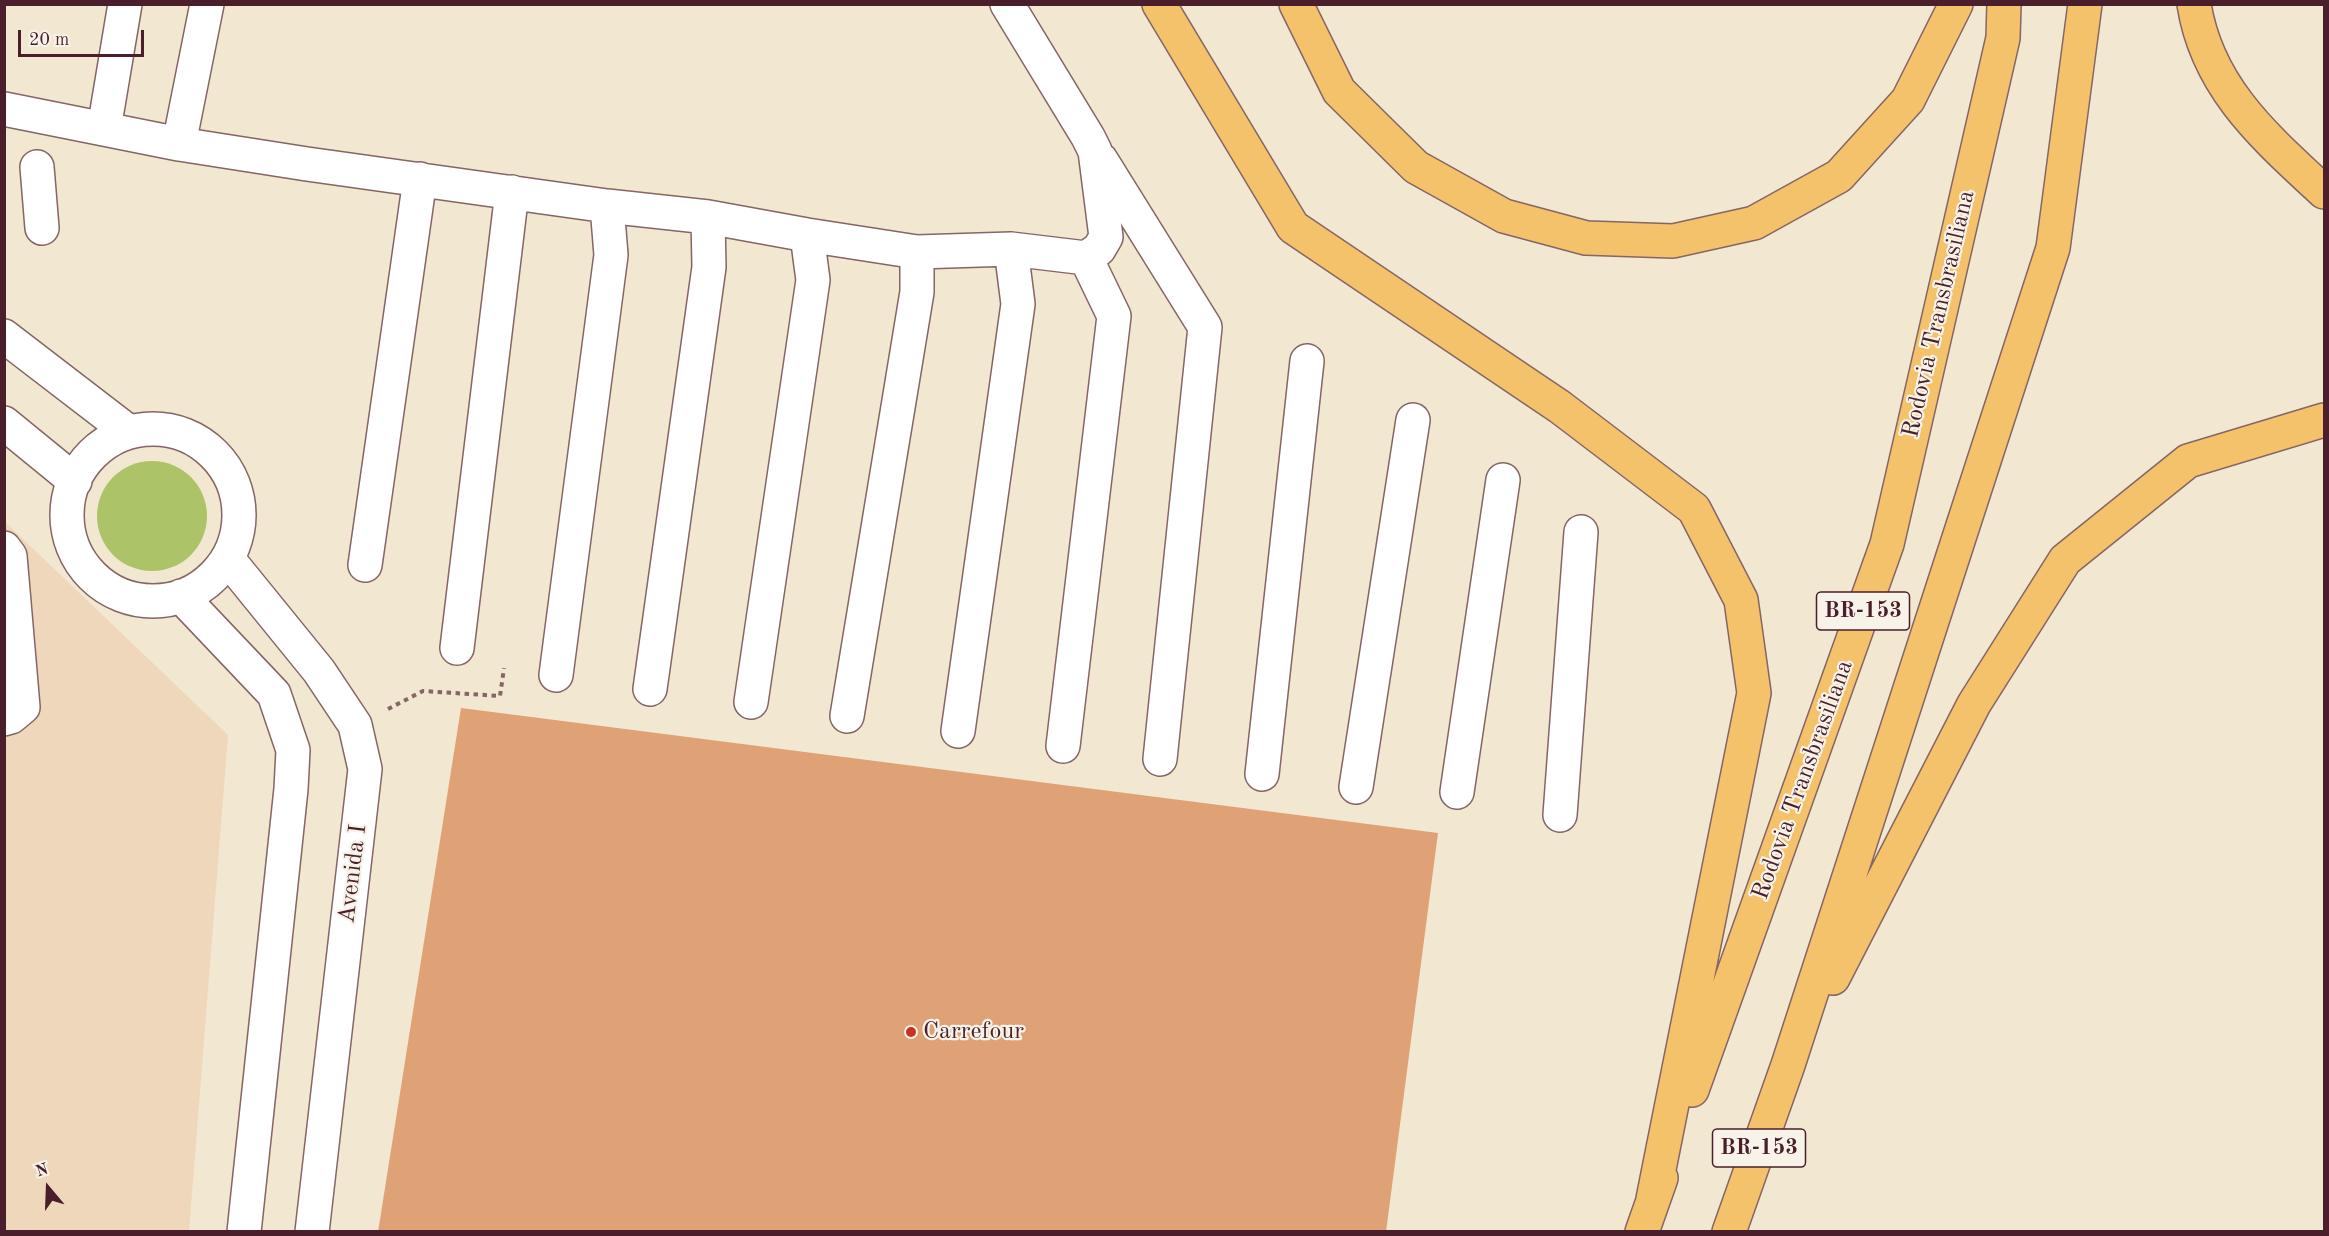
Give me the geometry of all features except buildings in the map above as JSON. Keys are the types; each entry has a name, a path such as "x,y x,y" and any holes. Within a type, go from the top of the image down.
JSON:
{"highway":[{"path":"1159,4 1293,227 1560,407 1694,508 1742,600 1755,693 1653,1199"},
{"path":"1296,4 1339,91 1416,167 1504,216 1587,238 1673,241 1754,223 1839,176 1908,100 1956,4"},
{"name":"Rodovia Transbrasiliana","path":"1642,1232 1887,544 2003,38 2004,4"},
{"name":"BR-153","path":"1729,1232 1788,1065 2053,248 2085,4"},
{"path":"2194,4 2197,22 2222,83 2262,134 2325,192"},
{"path":"1788,1065 1974,704 2065,560 2188,460 2325,420"}],"street":[{"path":"104,129 125,4"},
{"path":"179,144 207,4"},
{"path":"1007,4 1089,137 1095,151 1205,327 1160,759"},
{"path":"4,109 179,144 607,206 708,217 917,252 1011,249 1086,258 1099,249 1106,237 1095,151"},
{"path":"37,167 42,228"},
{"path":"365,564 420,179"},
{"path":"457,648 512,192"},
{"path":"556,675 611,255 607,206"},
{"path":"650,688 709,267 708,217"},
{"path":"752,702 813,280 807,235"},
{"path":"958,731 1018,304 1011,249"},
{"path":"847,716 917,292 917,252"},
{"path":"1063,746 1113,316 1086,258"},
{"path":"4,336 129,432"},
{"path":"1262,774 1307,361"},
{"path":"1356,787 1413,420"},
{"path":"4,423 75,481"},
{"path":"159,428 187,435 212,451 230,474 239,502 239,531 228,559 208,582 181,596 154,601 128,597 104,585 84,567 71,543 67,516 70,489 83,464 103,445 129,432 159,428"},
{"path":"1457,792 1503,480"},
{"path":"1560,815 1581,532"},
{"path":"4,548 10,556 23,707 11,717 4,719"},
{"name":"Avenida I","path":"228,559 319,671 355,725 365,769 312,1232"},
{"path":"181,596 274,694 293,750 291,789 244,1232"}],"path":[{"path":"355,725 423,691 500,696 504,668"}],"shaded area":[{"path":"4,521 228,735 189,1231 5,1231"}],"green space":[{"path":"152,461 173,466 191,477 202,495 207,516 202,537 191,555 173,566 152,571 131,566 113,555 102,537 97,516 102,495 113,477 131,466"}],"place":[{"name":"Carrefour","path":"911,1032"}]}
